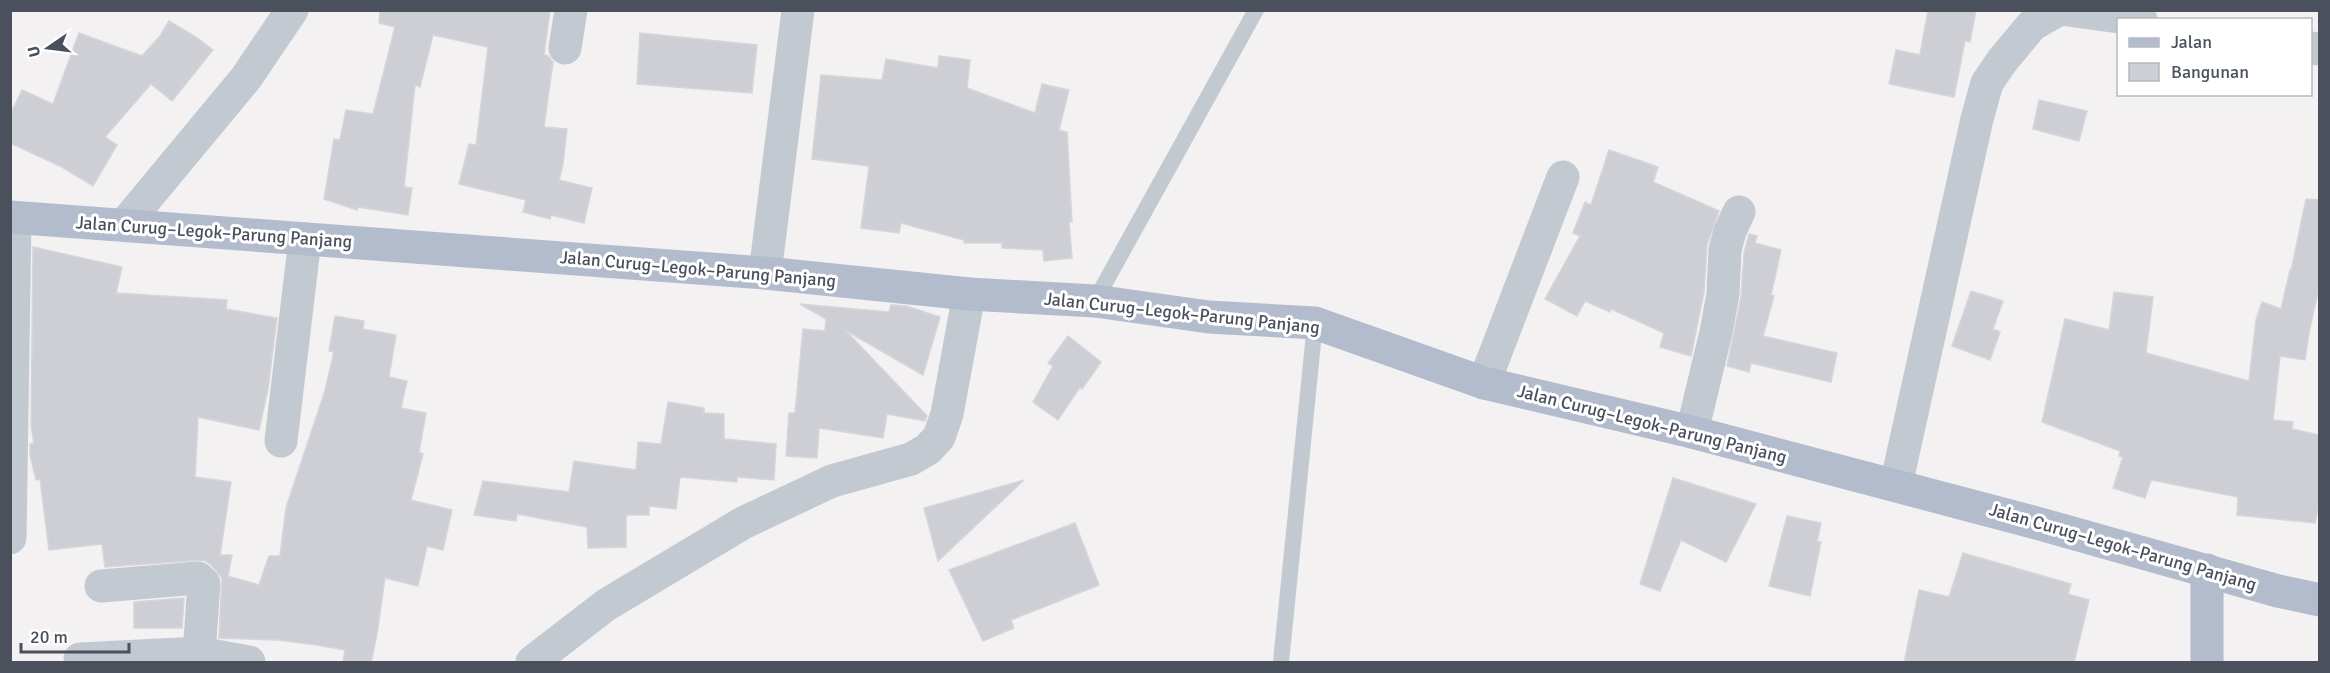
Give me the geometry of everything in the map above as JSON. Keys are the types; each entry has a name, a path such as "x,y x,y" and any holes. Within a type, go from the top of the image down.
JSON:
{"main road":[{"name":"Jalan Curug–Legok–Parung Panjang","path":"13,218 765,273 969,294 1095,301 1209,317 1315,323 1484,383 1692,432 1896,485 2278,591 2319,600"},
{"path":"2206,663 2207,570"}],"street":[{"path":"124,225 246,78 292,10"},
{"path":"566,48 571,10"},
{"path":"765,273 798,10"},
{"path":"1896,485 1977,119 1987,83 2032,25 2058,10"},
{"path":"2068,10 2132,16"},
{"path":"1484,383 1563,177"},
{"path":"1692,432 1718,323 1723,294 1725,250 1730,231 1739,212"},
{"path":"10,538 13,218"},
{"path":"281,441 305,239"},
{"path":"532,663 606,605 743,523 832,481 911,459 928,449 939,437 947,414 969,294"},
{"path":"101,586 198,578 204,584 199,653"},
{"path":"80,659 199,653 249,663"}],"lane":[{"path":"1095,301 1256,10"},
{"path":"1281,663 1315,323"}],"building":[{"path":"380,10 550,10 544,55 553,62 544,127 567,129 559,180 592,188 584,223 551,215 550,219 523,212 526,200 459,184 469,144 476,145 488,47 433,35 420,87 415,85 404,187 412,188 408,215 358,207 357,210 324,199 334,139 340,140 346,110 373,114 395,27 379,23"},
{"path":"1928,10 1976,10 1970,42 1965,41 1954,97 1889,84 1896,50 1920,55"},
{"path":"169,21 213,50 172,101 151,84 105,137 117,145 93,186 62,167 10,143 10,115 22,90 53,104 79,33 142,56 160,36"},
{"path":"640,33 757,45 752,93 637,84"},
{"path":"939,56 970,60 967,88 1035,113 1042,84 1069,90 1059,130 1067,132 1072,258 1044,261 1043,250 1002,248 1002,243 964,243 964,240 901,223 899,233 861,228 869,166 812,159 821,75 882,80 886,59 938,68"},
{"path":"2039,100 2087,111 2079,141 2033,129"},
{"path":"1609,150 1658,167 1653,182 1719,211 1707,245 1704,292 1691,356 1660,347 1664,333 1611,309 1610,312 1585,301 1577,316 1545,299 1580,236 1573,233 1585,202 1591,205"},
{"path":"2306,199 2319,200 2319,288 2305,360 2280,356 2273,420 2293,422 2292,429 2319,435 2319,504 2315,523 2237,515 2238,497 2151,480 2145,498 2113,488 2123,457 2119,456 2120,451 2042,422 2065,319 2109,330 2114,292 2153,297 2146,353 2249,381 2256,320 2262,302 2281,309"},
{"path":"1749,234 1757,236 1755,243 1781,250 1771,295 1774,296 1763,336 1837,353 1831,382 1751,363 1749,372 1727,366 1741,297 1744,253"},
{"path":"33,247 122,267 116,293 227,300 226,309 277,318 268,389 259,430 198,417 195,477 231,482 220,555 232,555 228,576 259,585 269,556 280,556 286,508 324,394 334,352 329,351 335,316 364,321 363,329 396,335 389,377 407,381 401,408 426,413 419,452 423,454 411,500 452,510 443,550 427,546 418,586 385,578 371,663 343,663 345,650 317,645 278,640 219,638 222,578 204,560 105,567 102,544 49,550 40,479 36,480 30,455 30,444 34,443 31,426"},
{"path":"1971,291 2003,301 1993,329 2000,332 1990,360 1952,346"},
{"path":"800,304 889,312 891,305 906,306 940,317 923,375 845,330 927,416 925,421 887,414 883,438 819,428 817,458 786,456 789,413 795,413 803,329 825,331 826,319"},
{"path":"1068,336 1101,362 1082,389 1080,387 1058,420 1033,402 1053,366 1048,363"},
{"path":"668,402 704,408 704,413 724,414 724,439 776,444 774,480 737,477 737,482 680,477 676,509 649,506 649,515 626,515 626,547 588,548 587,527 517,514 516,521 474,515 483,481 569,492 574,461 636,470 638,442 661,444"},
{"path":"1673,478 1756,504 1726,562 1681,540 1660,591 1640,584"},
{"path":"1024,480 938,561 924,508"},
{"path":"1787,516 1821,523 1817,542 1821,542 1810,596 1769,586"},
{"path":"1075,523 1099,585 1011,620 1014,628 983,641 949,570"},
{"path":"1963,553 2071,584 2068,594 2089,600 2074,663 1904,663 1919,590 1949,597"},
{"path":"184,598 182,628 134,628 134,602"}]}
